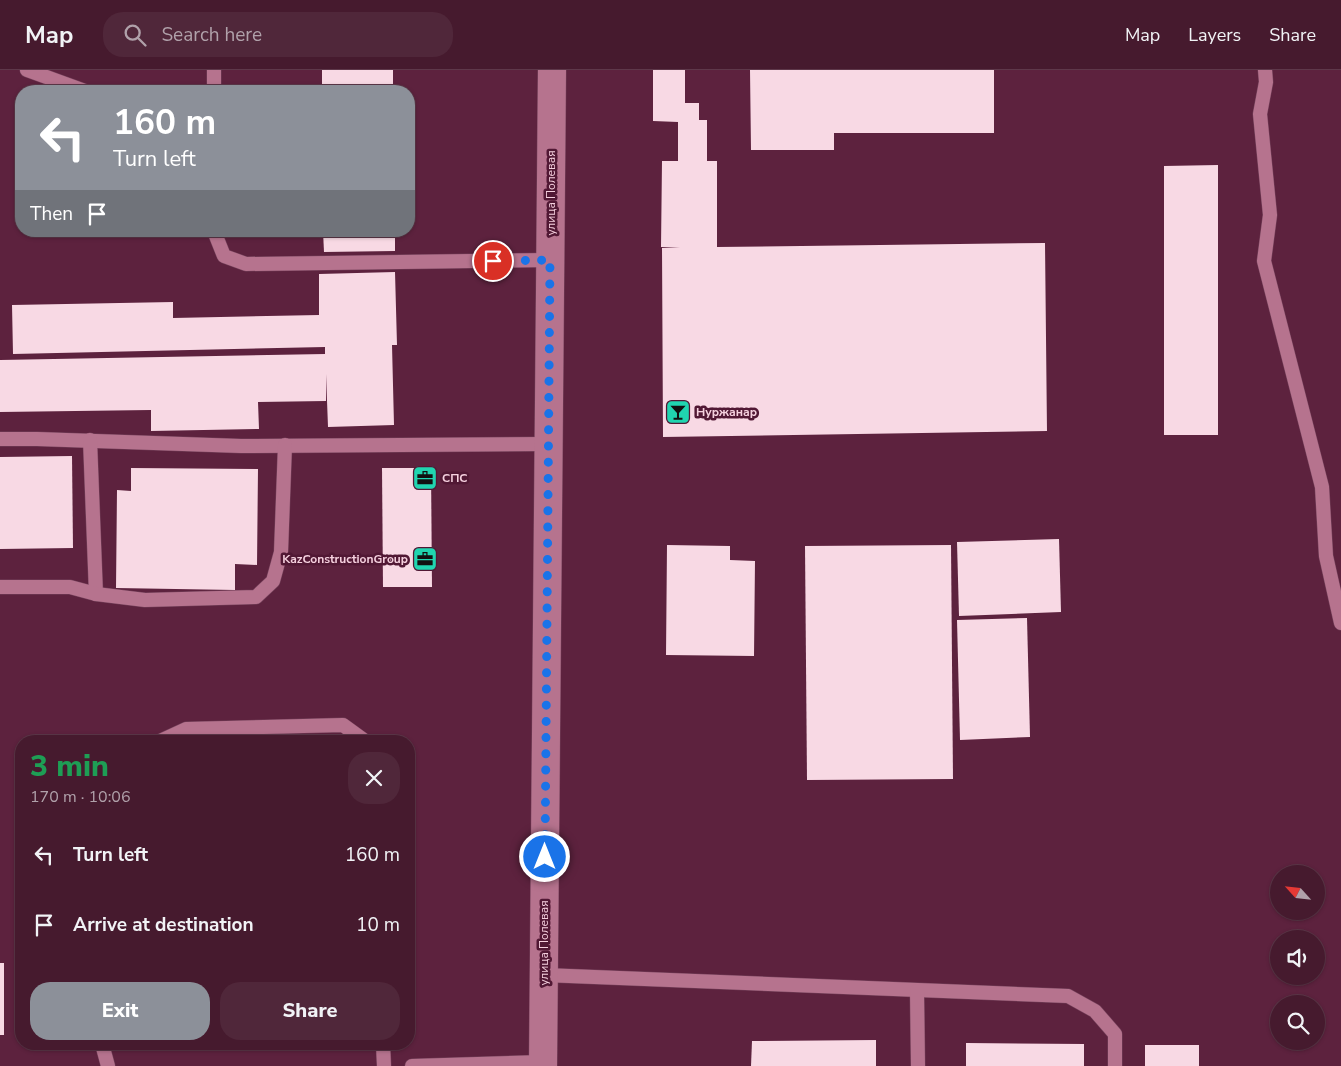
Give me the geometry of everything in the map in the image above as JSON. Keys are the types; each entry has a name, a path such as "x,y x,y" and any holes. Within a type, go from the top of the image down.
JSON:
{"street":[{"name":"улица Полевая","path":"543,1064 552,70"}],"lane":[{"path":"27,70 68,85"},
{"path":"214,70 214,85"},
{"path":"1265,70 1266,82 1260,114 1270,215 1264,261 1322,487 1326,556 1341,623"},
{"path":"216,237 224,256 246,264 550,260"},
{"path":"0,439 90,440 241,446 548,444"},
{"path":"90,440 96,594"},
{"path":"0,587 70,587 96,594 145,600 256,597 273,581 282,552 285,445"},
{"path":"173,735 186,729 343,725 357,735"},
{"path":"544,975 1068,996 1095,1011 1115,1034 1115,1066"},
{"path":"917,991 918,1066"},
{"path":"104,1050 108,1066"},
{"path":"383,1050 384,1066"},
{"path":"412,1066 543,1064"}],"building":[{"path":"322,70 393,70 393,85 322,85"},
{"path":"653,70 685,70 685,103 699,103 699,120 707,120 707,161 717,161 717,247 1045,243 1047,431 663,437 662,248 680,248 661,247 662,161 678,161 678,122 653,121"},
{"path":"750,70 994,70 994,133 834,133 834,150 751,150"},
{"path":"1218,165 1218,435 1164,435 1164,166"},
{"path":"323,237 395,237 395,251 324,252"},
{"path":"395,272 397,345 392,345 394,425 328,427 326,374 326,401 258,402 259,429 151,431 151,410 0,412 0,360 325,354 325,347 13,354 12,305 173,302 173,318 319,315 319,274"},
{"path":"72,456 73,548 0,549 0,457"},
{"path":"131,468 258,469 257,565 235,564 235,590 116,588 117,490 131,491"},
{"path":"382,468 431,468 432,587 383,587"},
{"path":"1059,539 1061,612 959,616 957,542"},
{"path":"667,545 730,546 730,560 755,561 754,656 666,655"},
{"path":"951,545 953,779 807,780 805,546"},
{"path":"1027,618 1030,737 960,740 957,620"},
{"path":"0,963 4,963 4,1035 0,1035"},
{"path":"876,1040 876,1066 751,1066 752,1041"},
{"path":"966,1043 1084,1044 1084,1066 966,1066"},
{"path":"1145,1045 1199,1045 1199,1066 1145,1066"}],"place":[{"name":"Нуржанар","path":"678,412"},
{"name":"СПС","path":"425,478"},
{"name":"KazConstructionGroup","path":"425,559"}],"route":[{"path":"493,261 550,260 545,857"}]}
